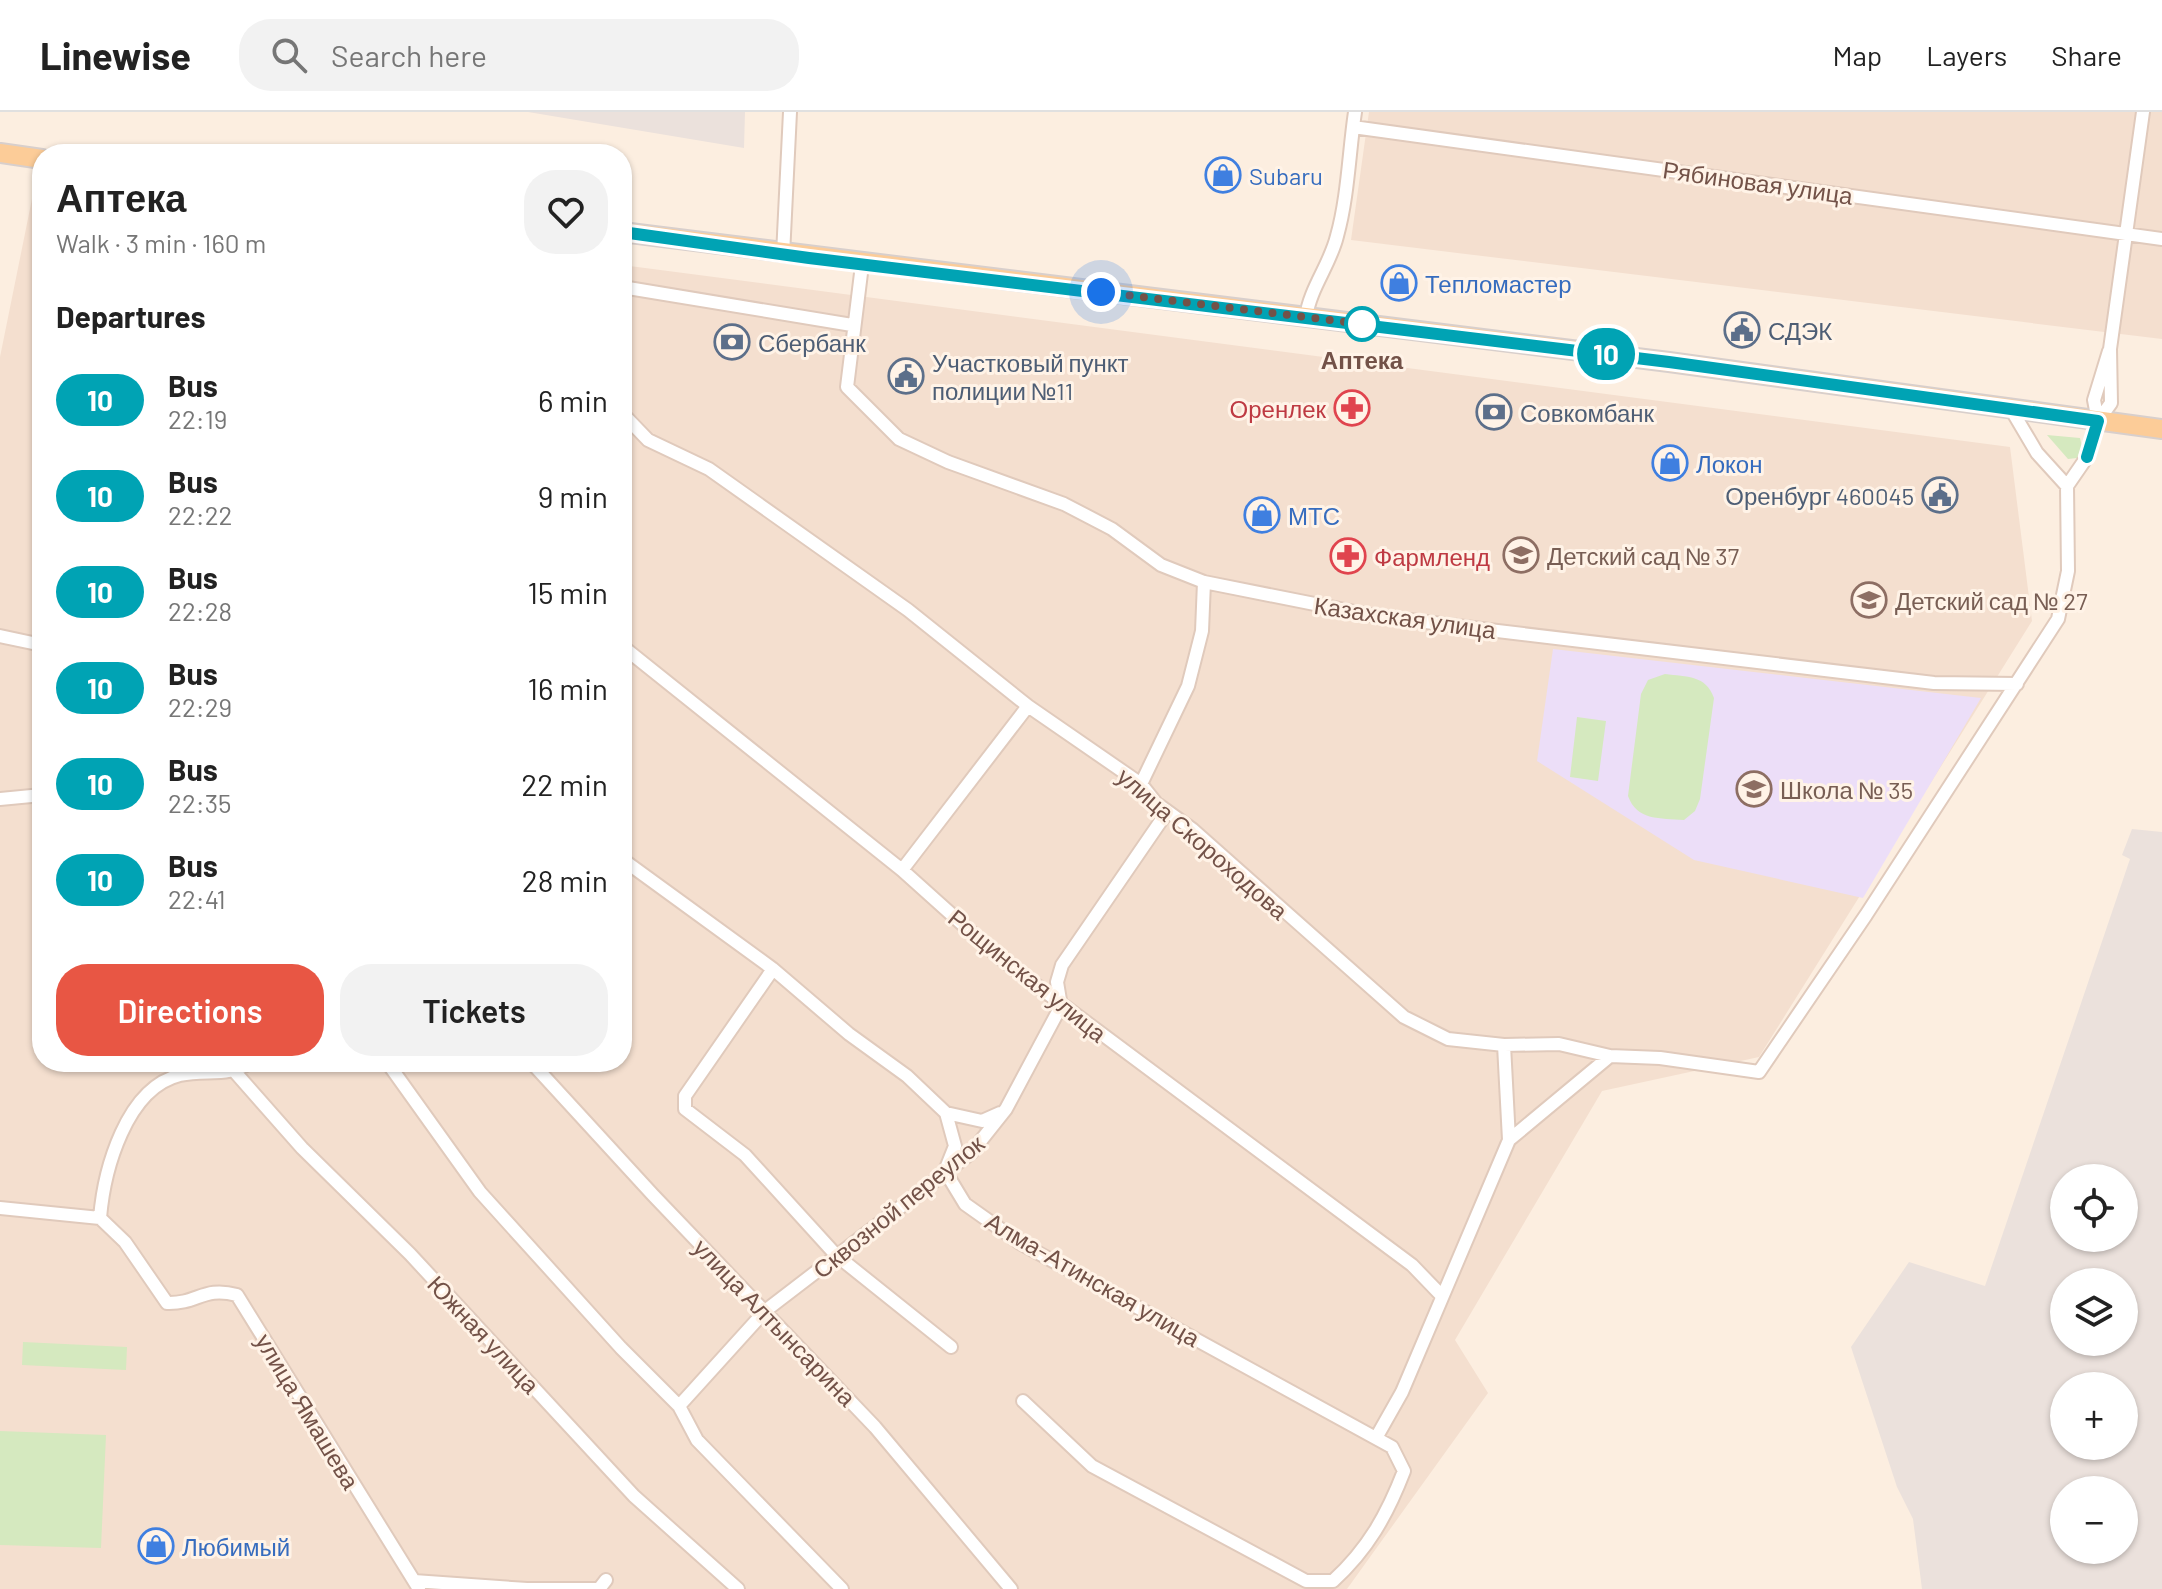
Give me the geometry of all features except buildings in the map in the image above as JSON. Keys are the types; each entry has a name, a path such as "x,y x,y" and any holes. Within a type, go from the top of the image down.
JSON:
{"main road":[{"path":"0,153 32,158"},
{"path":"632,233 862,265 1306,317 2162,429"}],"street":[{"path":"783,255 790,112"},
{"path":"1306,317 1308,300 1331,258 1338,233 1355,112"},
{"path":"2017,684 2058,619 2068,571 2067,486 2087,457 2098,421 2094,400 2110,349 2143,112"},
{"name":"Рябиновая улица","path":"1353,127 2162,239"},
{"path":"632,289 852,325 862,265"},
{"name":"Казахская улица","path":"852,325 847,387 899,439 948,462 1064,504 1112,529 1161,565 1204,582 1370,615 1463,627 1934,683 2017,684"},
{"path":"2011,409 2037,453 2067,486"},
{"name":"улица Скороходова","path":"632,423 648,440 709,469 908,610 1028,706 1141,784 1167,812 1192,829 1404,1017 1448,1039 1504,1045 1559,1044 1610,1056 1660,1058 1759,1072 2017,684"},
{"path":"1141,784 1188,686 1202,631 1204,582"},
{"path":"0,636 32,643"},
{"name":"Рощинская улица","path":"632,654 902,870 1000,958 1412,1265 1441,1295"},
{"path":"902,870 1028,706"},
{"path":"0,799 32,796"},
{"name":"Сквозной переулок","path":"679,1406 765,1311 971,1153 1006,1109 1061,1006 1057,982 1062,965 1167,812"},
{"path":"632,866 773,969 849,1034 907,1076 946,1113 982,1121 992,1120 1006,1109"},
{"path":"773,969 685,1096 685,1109 745,1155 836,1255 951,1347"},
{"path":"1504,1045 1509,1140"},
{"path":"1376,1438 1402,1392 1509,1140 1610,1056"},
{"path":"0,1208 100,1218 109,1164 133,1113 153,1089 177,1076 235,1072"},
{"name":"Южная улица","path":"235,1072 302,1148 410,1254 634,1496 738,1589"},
{"path":"394,1072 480,1192 621,1348 679,1406 697,1440 842,1589"},
{"name":"улица Алтынсарина","path":"540,1072 875,1427 1011,1589"},
{"path":"945,1171 955,1146 946,1113"},
{"name":"Алма-Атинская улица","path":"945,1171 965,1204 1020,1243 1392,1447 1404,1471 1388,1511 1359,1557 1333,1581 1306,1581 1092,1466 1023,1401"},
{"name":"улица Ямашева","path":"100,1218 125,1242 167,1303 182,1303 215,1289 237,1295 416,1585"},
{"path":"416,1585 599,1589 606,1580"}],"shaded area":[{"path":"528,112 745,112 744,148"},
{"path":"1369,112 2162,112 2162,339 1351,240"},
{"path":"32,199 32,1072 632,1072 632,266 2010,447 2032,621 1759,1057 1602,1091 1455,1340 1488,1393 1347,1589 0,1589 0,357"},
{"name":"Школа № 35","path":"1553,649 1981,698 1863,898 1694,860 1537,761"},
{"path":"2132,829 2162,832 2162,1589 1922,1589 1913,1519 1897,1487 1851,1347 1909,1262 1985,1286 2130,859 2122,855"}],"green space":[{"path":"2047,435 2080,438 2082,447 2077,458 2068,459"},
{"path":"1665,674 1701,681 1714,698 1700,799 1695,811 1684,820 1643,814 1628,796 1641,694 1648,680"},
{"path":"1577,717 1606,721 1598,781 1570,777"},
{"path":"23,1342 127,1347 126,1370 22,1365"},
{"path":"0,1431 106,1435 101,1548 0,1545"}],"bus line":[{"name":"10","path":"632,233 809,258 1669,362 2098,421 2087,457"}],"place":[{"name":"Subaru","path":"1223,175"},
{"name":"Тепломастер","path":"1399,283"},
{"name":"Аптека","path":"1362,324"},
{"name":"СДЭК","path":"1742,330"},
{"name":"Сбербанк","path":"732,342"},
{"name":"Участковый пункт полиции №11","path":"906,376"},
{"name":"Оренлек","path":"1352,408"},
{"name":"Совкомбанк","path":"1494,412"},
{"name":"Локон","path":"1670,463"},
{"name":"Оренбург 460045","path":"1940,495"},
{"name":"МТС","path":"1262,515"},
{"name":"Детский сад № 37","path":"1521,555"},
{"name":"Фармленд","path":"1348,556"},
{"name":"Детский сад № 27","path":"1869,600"},
{"name":"Школа № 35","path":"1754,789"},
{"name":"Любимый","path":"156,1546"}],"route":[{"path":"1101,292 1362,324"}]}
